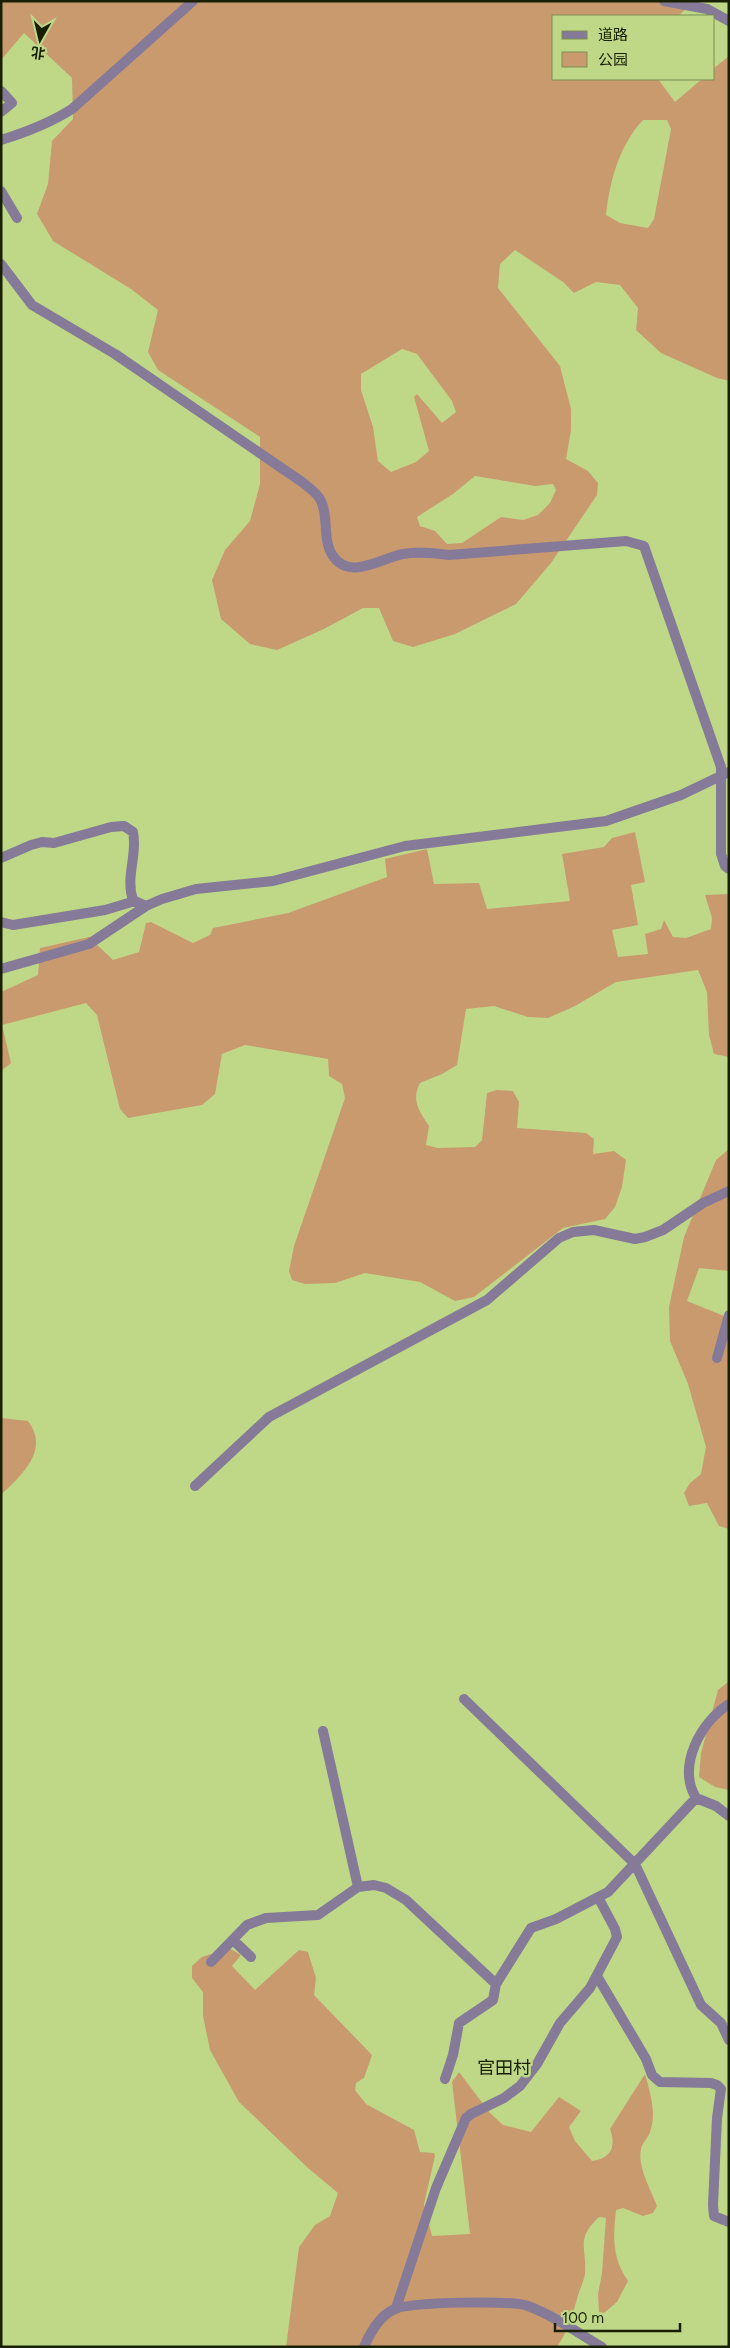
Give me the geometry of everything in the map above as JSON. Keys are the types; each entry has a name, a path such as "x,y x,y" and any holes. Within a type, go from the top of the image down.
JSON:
{"street":[{"path":"1,140 29,132 54,121 72,109 193,1"},
{"path":"664,1 707,9 729,21"},
{"path":"1,91 12,103 1,112"},
{"path":"1,191 17,218"},
{"path":"1,264 32,305 115,354 302,482 322,502 330,551 344,567 353,568 371,565 403,554 429,552 448,555 626,541 644,546 724,774 721,854 725,866 729,869"},
{"path":"1,969 89,944 146,906 196,889 273,882 405,846 606,821 682,795 724,774"},
{"path":"1,858 31,844 42,842 54,843 111,827 124,826 133,832 135,840 130,871 130,892 135,902"},
{"path":"1,922 6,924 22,924 105,910 135,902 146,906"},
{"path":"195,1486 269,1417 487,1300 559,1238 573,1232 594,1230 635,1239 645,1237 663,1230 703,1203 729,1191"},
{"path":"717,1358 729,1315"},
{"path":"464,1699 635,1864 701,2005 720,2023 729,2040"},
{"path":"729,1704 718,1711 692,1751 688,1775 690,1788 696,1798 716,1806 729,1816"},
{"path":"323,1731 358,1887"},
{"path":"444,2078 454,2055 459,2024 493,2000 496,1984 531,1928 556,1919 608,1892 696,1798"},
{"path":"211,1962 247,1925 266,1918 318,1915 358,1887 374,1885 386,1888 406,1900 496,1984"},
{"path":"396,2308 436,2188 466,2118 520,2086 537,2064 560,2023 590,1988 617,1937 615,1929 598,1897"},
{"path":"233,1940 251,1957"},
{"path":"597,1976 646,2059 652,2075 660,2082 711,2083 721,2089 717,2118 713,2205 714,2216 729,2222"},
{"path":"364,2347 374,2327 388,2312 396,2308 501,2302 527,2306 555,2318 602,2347"}],"green space":[{"path":"1,1 684,1 686,9 679,15 552,15 552,80 659,80 675,102 701,80 715,80 715,67 729,56 729,381 717,378 661,353 636,330 638,308 620,285 596,282 574,293 563,282 515,250 500,264 498,288 560,366 571,409 571,430 566,459 588,471 598,483 597,495 551,563 516,604 455,634 413,647 393,641 379,608 363,608 324,629 277,650 250,644 221,619 212,580 225,550 250,521 260,484 260,437 158,370 148,352 158,310 131,289 53,241 37,214 48,184 52,141 73,119 72,78 24,33 1,60","holes":["643,120 667,120 671,129 654,219 648,228 620,223 606,215 613,176 622,152","402,349 417,354 452,401 456,412 442,423 417,394 414,397 429,451 416,462 391,472 378,461 373,427 361,390 361,374","475,476 535,486 553,484 556,490 550,503 538,515 523,520 501,517 462,543 447,544 435,531 420,526 417,517 453,494"]},
{"path":"635,832 645,882 631,885 638,925 612,930 618,957 648,954 645,934 661,929 664,920 673,937 686,938 711,929 712,918 705,895 729,894 729,1057 714,1054 709,1035 707,992 698,970 616,982 575,1006 548,1018 528,1017 494,1006 466,1009 457,1065 442,1074 420,1083 417,1089 417,1105 429,1126 426,1145 438,1148 475,1147 482,1140 487,1093 497,1090 513,1091 519,1102 517,1128 586,1133 594,1139 593,1154 614,1151 626,1160 622,1187 615,1207 605,1219 563,1228 474,1297 455,1301 420,1282 365,1273 335,1283 305,1284 292,1280 289,1271 294,1246 345,1098 342,1084 329,1076 328,1059 245,1045 222,1054 215,1094 202,1105 128,1118 120,1109 97,1015 86,1003 2,1025 11,1063 1,1071 1,992 38,975 40,948 89,937 113,960 139,952 146,923 151,922 193,943 210,935 213,928 288,913 387,877 385,859 427,849 434,884 479,883 487,909 570,901 562,854 604,847 612,838"},
{"path":"729,1149 729,1271 699,1268 687,1301 729,1318 729,1529 719,1526 707,1503 689,1506 684,1493 690,1483 701,1474 706,1447 688,1384 670,1341 669,1307 684,1237 716,1160"},
{"path":"1,1418 28,1421 34,1432 36,1442 35,1452 31,1461 1,1495"},
{"path":"729,1681 729,1790 715,1787 699,1777 701,1753 718,1690"},
{"path":"229,1948 241,1955 232,1966 255,1990 299,1950 308,1952 316,1978 314,1995 372,2055 364,2078 356,2083 355,2090 366,2104 414,2130 420,2152 434,2153 435,2156 424,2204 432,2236 470,2234 452,2082 459,2072 490,2113 503,2125 531,2132 559,2097 581,2111 569,2127 575,2141 592,2161 604,2157 611,2150 613,2141 610,2129 645,2074 652,2103 653,2117 650,2132 642,2147 640,2156 648,2185 657,2206 653,2213 643,2216 623,2208 616,2210 614,2229 616,2256 628,2281 617,2302 604,2313 599,2312 598,2294 602,2273 606,2218 599,2217 587,2232 585,2238 585,2276 568,2327 557,2347 286,2347 299,2247 315,2225 330,2216 338,2193 308,2168 239,2102 210,2050 203,2016 203,1992 192,1978 192,1966 202,1957"}],"district":[{"name":"官田村","path":"504,2068"}]}
